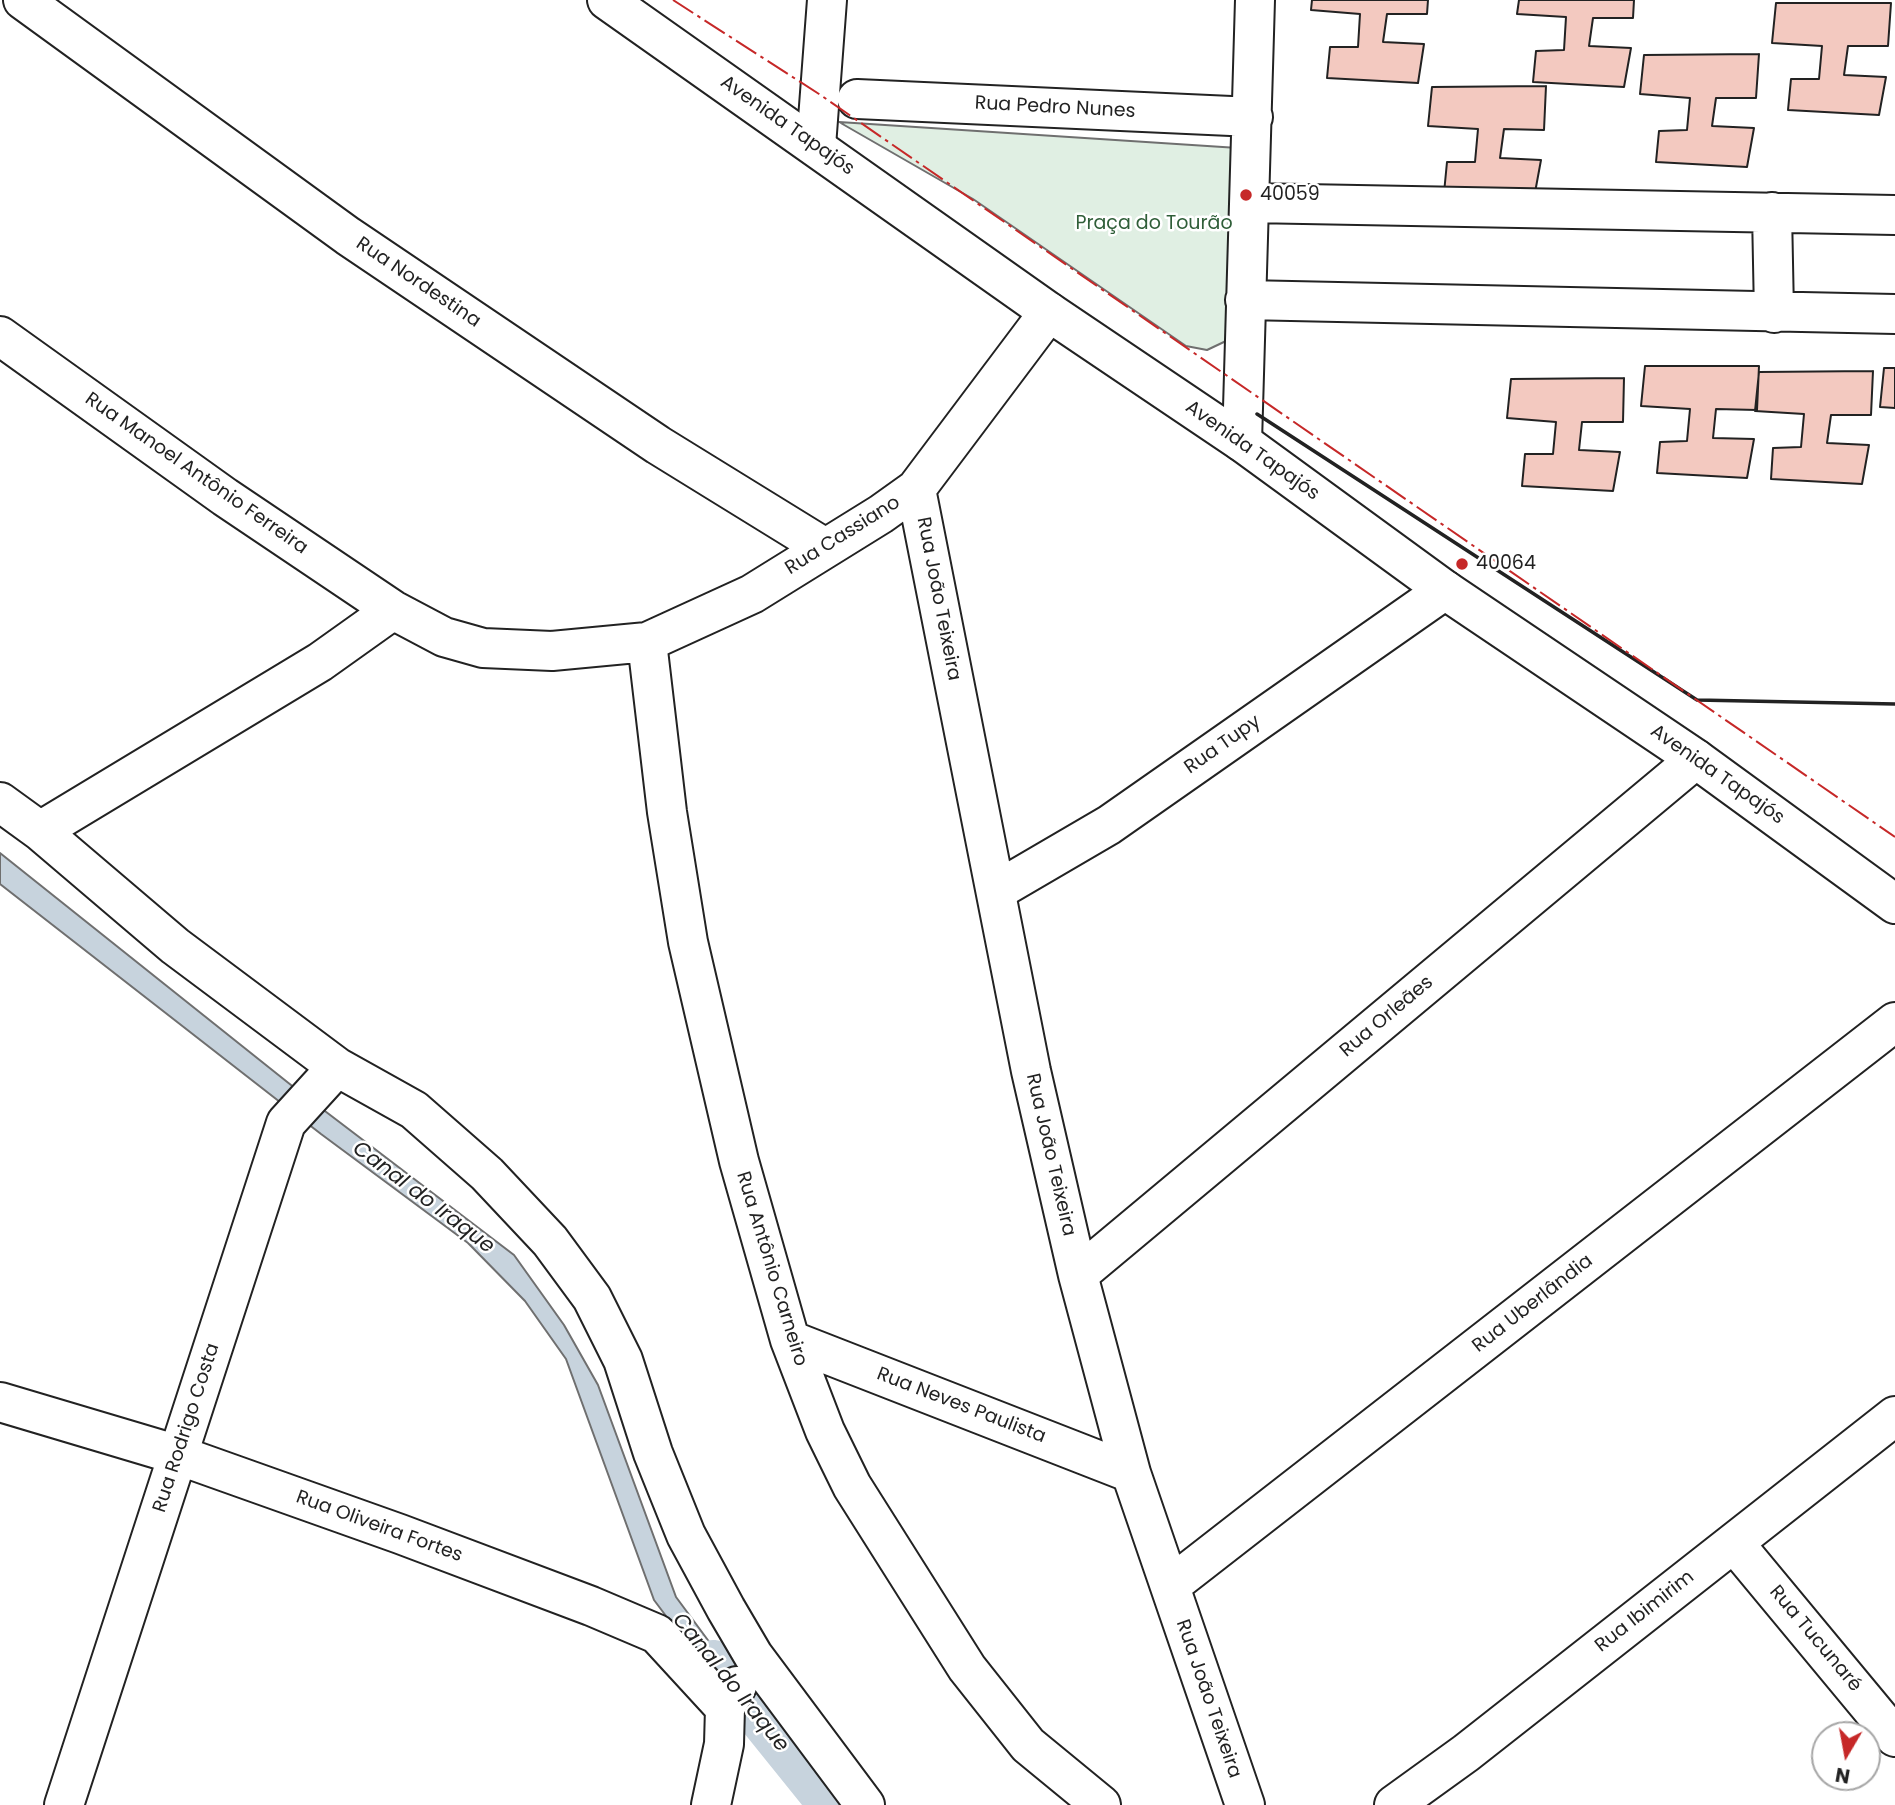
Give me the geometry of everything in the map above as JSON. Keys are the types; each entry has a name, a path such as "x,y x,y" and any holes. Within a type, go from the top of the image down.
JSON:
{"street":[{"name":"Rua Nordestina","path":"23,0 348,236 658,446 825,548"},
{"name":"Avenida Tapajós","path":"607,0 1049,312 1242,442 1445,590 1696,759 1895,904"},
{"path":"816,146 827,0"},
{"path":"1242,442 1255,0"},
{"name":"Rua Pedro Nunes","path":"857,99 1253,117"},
{"path":"1250,203 1895,215"},
{"path":"1772,212 1774,313"},
{"path":"1245,300 1895,314"},
{"name":"Rua Cassiano","path":"647,642 752,594 881,514 916,489 1049,312"},
{"name":"Rua Manoel Antônio Ferreira","path":"0,336 225,497 393,610 444,637 483,648 552,651 647,642"},
{"name":"Rua João Teixeira","path":"916,489 1031,1071 1078,1275 1131,1472 1245,1805"},
{"name":"Rua Tupy","path":"996,891 1109,825 1445,590"},
{"path":"40,831 320,662 393,610"},
{"name":"Rua Antônio Carneiro","path":"647,642 667,813 688,942 738,1161 790,1340 825,1431 852,1486 967,1668 1028,1745 1101,1805"},
{"name":"Rua Orleães","path":"1078,1275 1696,759"},
{"path":"0,802 40,831 329,1076 414,1110 487,1174 550,1241 592,1298 624,1360 653,1453 685,1535 753,1655 866,1805"},
{"name":"Rua Uberlândia","path":"1170,1586 1895,1022"},
{"name":"Rua Rodrigo Costa","path":"64,1805 286,1123 329,1076"},
{"name":"Rua Neves Paulista","path":"790,1340 1131,1472"},
{"name":"Rua Oliveira Fortes","path":"0,1402 178,1455 400,1534 657,1633 725,1726"},
{"name":"Rua Ibimirim","path":"1394,1805 1466,1753 1895,1416"},
{"name":"Rua Tucunaré","path":"1734,1542 1895,1737"},
{"path":"711,1805 725,1726 753,1655"}],"green space":[{"name":"Praça do Tourão","path":"839,122 1238,148 1226,341 1207,350 1186,346 973,199"}],"water":[{"path":"0,853 296,1089 514,1255 564,1325 598,1385 676,1597 730,1670 717,1684 654,1600 566,1359 525,1301 468,1243 321,1134 0,884"}],"building":[{"path":"1312,0 1428,0 1427,14 1387,14 1383,42 1424,44 1418,83 1327,78 1330,47 1358,47 1360,14 1311,10"},
{"path":"1519,0 1634,0 1633,18 1593,18 1589,46 1631,48 1624,87 1533,82 1536,51 1564,50 1566,17 1517,14"},
{"path":"1776,3 1891,3 1888,46 1848,46 1844,75 1886,77 1879,115 1788,110 1791,79 1819,79 1822,46 1772,43"},
{"path":"1759,54 1756,98 1716,98 1712,126 1754,128 1747,167 1656,162 1659,131 1687,130 1690,98 1640,94 1644,55"},
{"path":"1546,86 1544,130 1504,129 1500,158 1541,160 1534,198 1444,193 1447,162 1475,162 1478,129 1428,126 1432,87"},
{"path":"1645,366 1759,366 1757,410 1716,409 1713,438 1754,439 1747,478 1657,473 1660,442 1687,441 1690,409 1641,406"},
{"path":"1884,368 1895,368 1895,408 1880,407"},
{"path":"1873,371 1871,415 1831,415 1827,443 1869,445 1862,484 1771,479 1773,448 1801,447 1804,414 1755,411 1759,372"},
{"path":"1624,378 1623,422 1582,422 1579,450 1620,452 1613,491 1522,486 1525,454 1553,454 1556,422 1507,418 1511,379"}],"waterway":[{"name":"Canal do Iraque","path":"713,1661 829,1805"}],"wall":[{"path":"1257,414 1697,700 1895,704"}],"power":[{"path":"673,0 819,94 1895,837"}],"place":[{"name":"40059","path":"1246,195"},
{"name":"40064","path":"1462,564"}]}
